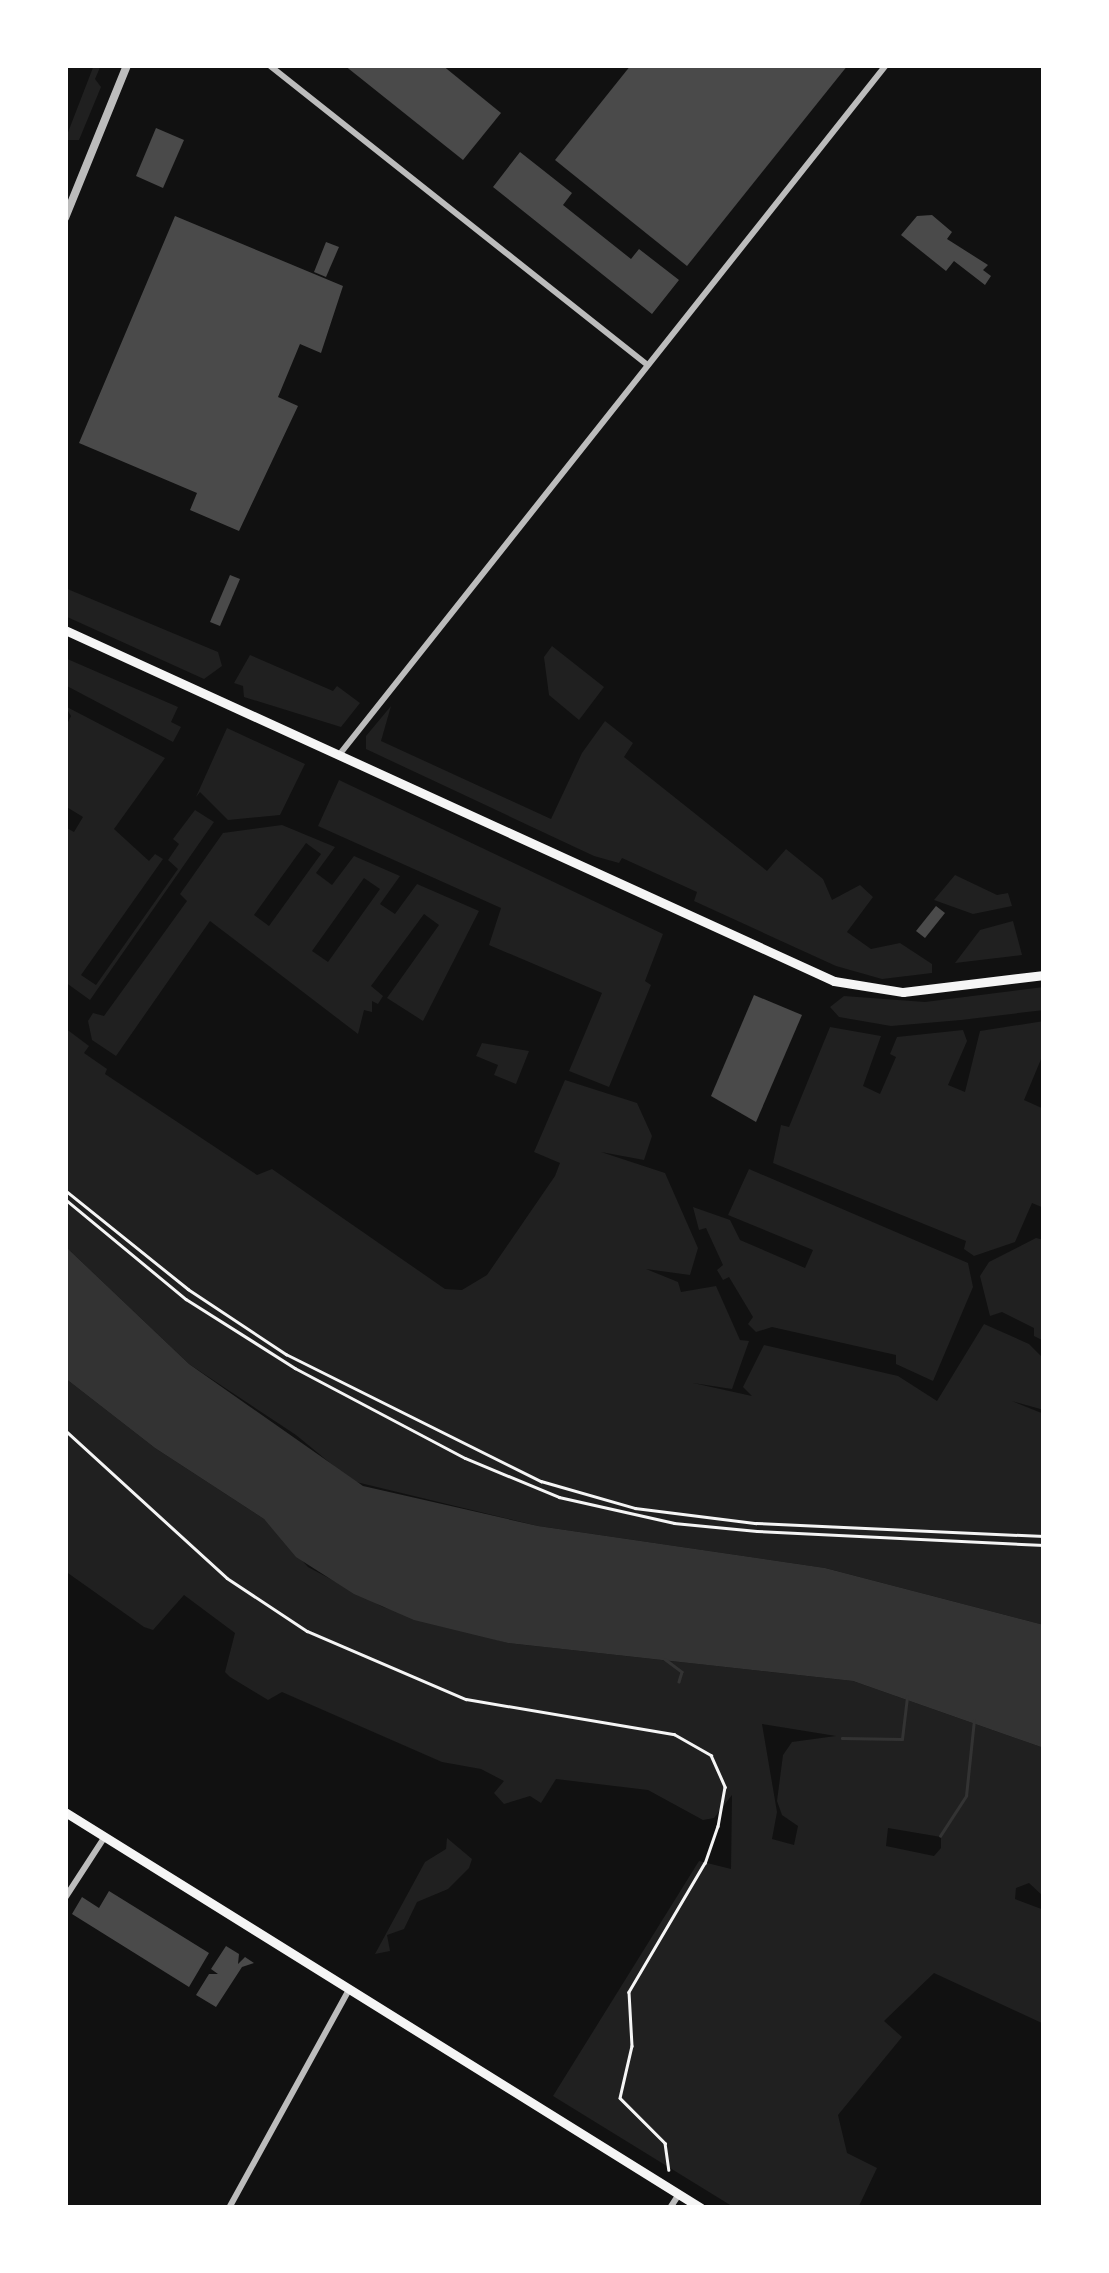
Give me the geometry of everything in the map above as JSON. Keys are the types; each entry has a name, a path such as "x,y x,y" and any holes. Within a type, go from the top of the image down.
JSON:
{"main road":[{"path":"65,630 834,981 903,992 1044,975"},
{"path":"65,1812 701,2208"}],"street":[{"path":"65,218 127,65"},
{"path":"270,65 648,365"},
{"path":"339,755 886,65"},
{"path":"65,1898 104,1838"},
{"path":"229,2208 349,1990"},
{"path":"670,2208 679,2194"}],"path":[{"path":"65,1190 188,1289 286,1354 541,1481 635,1508 736,1521 1044,1536"},
{"path":"65,1199 186,1299 295,1368 465,1458 560,1497 674,1523 757,1531 1044,1545"},
{"path":"65,1430 242,1590 335,1644 466,1698 694,1741 711,1755 725,1787 705,1863 628,1992 632,2046 620,2098 665,2143 669,2170"}],"shaded area":[{"path":"94,65 101,65 95,79 101,87 79,140 65,140"},
{"path":"65,588 218,652 222,666 204,679 65,616"},
{"path":"552,646 604,687 579,720 549,695 544,657"},
{"path":"250,655 333,691 337,686 360,703 341,727 244,697 243,686 234,683"},
{"path":"65,658 178,707 171,722 181,727 173,742 65,685"},
{"path":"65,706 165,758 114,829 149,861 155,854 163,859 81,975 96,985 178,869 168,860 179,844 173,839 195,810 214,822 90,1000 65,982 65,827 74,832 83,817 65,806 65,728 71,716"},
{"path":"391,706 381,741 551,819 582,753 605,721 633,743 624,757 767,871 786,849 823,879 832,900 860,885 873,897 847,932 871,949 900,943 932,964 932,973 882,979 836,966 694,901 697,892 622,858 619,863 594,856 366,749 366,736"},
{"path":"227,728 305,764 280,815 228,820 200,792 196,797"},
{"path":"339,780 663,934 645,981 651,985 609,1087 569,1071 602,993 489,945 501,908 318,826"},
{"path":"282,825 335,847 316,873 332,885 354,856 400,876 380,904 395,914 417,884 479,911 423,1021 387,998 439,925 424,914 371,986 383,996 378,1004 372,1001 372,1012 364,1010 358,1034 210,921 116,1056 92,1040 88,1021 93,1013 104,1016 187,901 180,894 223,833","holes":["306,843 321,854 269,926 254,915","364,878 380,889 328,962 312,951"]},
{"path":"955,875 997,895 1008,893 1012,906 973,914 934,900"},
{"path":"1013,921 1022,955 955,963 980,930"},
{"path":"1044,987 1044,1010 961,1020 891,1026 839,1017 830,1007 844,996 925,1002"},
{"path":"1044,1021 1044,1052 1024,1100 1044,1109 1044,1208 1032,1203 1015,1242 974,1256 964,1249 966,1241 773,1163 781,1125 789,1127 830,1027 881,1036 863,1086 880,1094 896,1057 890,1054 897,1037 963,1030 967,1041 948,1085 965,1092 980,1031"},
{"path":"65,1028 89,1046 84,1053 107,1069 105,1074 257,1175 272,1169 445,1289 462,1290 487,1275 555,1176 560,1163 534,1152 565,1080 637,1103 652,1136 644,1160 601,1152 665,1173 698,1248 690,1275 646,1269 678,1282 681,1292 716,1286 740,1340 749,1341 732,1389 693,1383 752,1396 743,1387 764,1345 898,1376 937,1401 984,1324 1029,1344 1044,1359 1044,1410 1012,1401 1044,1414 1044,1625 825,1568 538,1526 352,1481 296,1435 189,1364 65,1246"},
{"path":"482,1043 529,1051 516,1084 494,1075 498,1065 476,1056"},
{"path":"749,1169 968,1263 973,1287 933,1381 896,1364 896,1355 772,1327 756,1332 748,1324 753,1317 729,1277 723,1280 717,1270 723,1265 706,1228 699,1230 693,1207 730,1220 740,1240 805,1268 813,1250 728,1215"},
{"path":"1036,1238 1044,1240 1044,1341 1034,1336 1034,1328 1002,1312 990,1316 980,1276 989,1262"},
{"path":"65,1246 189,1364 363,1486 538,1526 825,1568 1044,1625 1044,1748 853,1681 508,1643 414,1620 354,1594 296,1557 264,1519 155,1448 65,1378"},
{"path":"65,1378 155,1448 264,1519 308,1567 383,1607 508,1643 853,1681 1044,1748 1044,1897 1029,1883 1016,1888 1015,1899 1044,1910 1044,2024 934,1973 884,2021 902,2037 838,2115 847,2153 877,2168 858,2208 735,2208 553,2096 699,1861 731,1869 732,1795 714,1818 703,1820 648,1790 556,1779 541,1803 530,1796 504,1804 494,1793 504,1781 481,1769 442,1762 282,1692 268,1700 230,1677 225,1672 235,1633 184,1595 153,1630 65,1571","holes":["762,1724 836,1736 792,1742 783,1755 777,1801 782,1815 798,1826 794,1845 772,1839 777,1812","888,1828 941,1837 941,1848 934,1856 886,1846"]},
{"path":"447,1838 472,1859 469,1868 448,1889 417,1902 404,1929 387,1935 390,1951 375,1954 425,1862 446,1849"}],"building":[{"path":"344,65 442,65 501,113 463,160"},
{"path":"631,65 848,65 687,266 555,160"},
{"path":"156,128 184,140 163,188 136,176"},
{"path":"520,152 572,193 563,205 631,259 639,249 679,280 652,314 493,187"},
{"path":"932,215 952,232 947,239 988,265 983,270 991,276 985,285 954,261 946,271 901,235 917,216"},
{"path":"175,216 343,286 321,353 300,344 278,397 298,406 239,531 190,510 197,493 79,443"},
{"path":"326,242 339,247 326,277 314,272"},
{"path":"230,575 240,579 220,626 210,622"},
{"path":"936,906 945,913 925,938 916,931"},
{"path":"754,995 802,1015 756,1122 711,1096"},
{"path":"109,1891 209,1953 189,1987 72,1914 82,1897 99,1908"},
{"path":"226,1946 239,1954 238,1964 245,1957 254,1963 242,1967 216,2007 196,1995 209,1974 218,1974 211,1969"}],"waterway":[{"path":"665,1659 682,1672 679,1682"},
{"path":"842,1738 902,1739 907,1697"},
{"path":"940,1836 966,1796 974,1720"}]}
